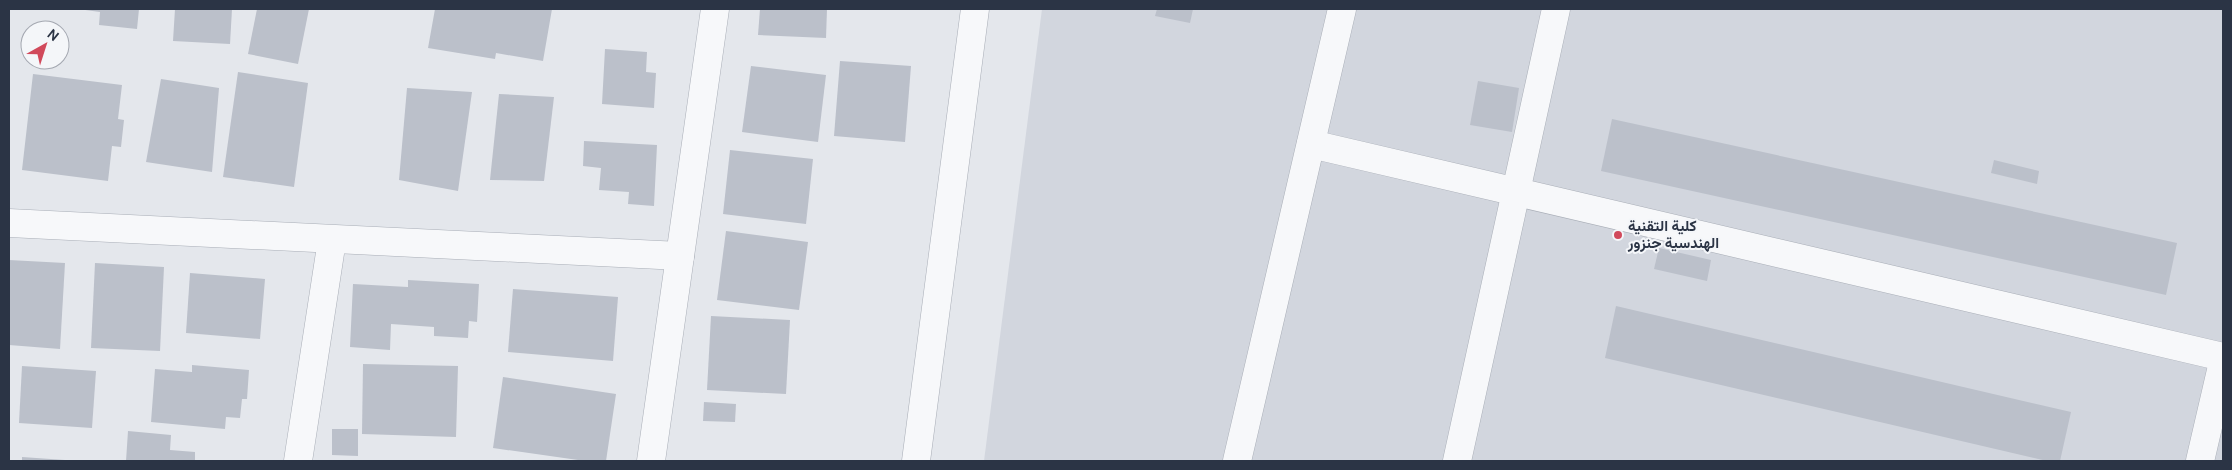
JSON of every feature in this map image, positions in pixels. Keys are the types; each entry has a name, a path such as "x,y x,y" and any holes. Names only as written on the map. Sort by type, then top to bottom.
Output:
{"street":[{"path":"651,461 715,9"},
{"path":"916,461 976,9"},
{"path":"1237,461 1342,9"},
{"path":"1457,461 1556,9"},
{"path":"1311,144 2223,357"},
{"path":"9,223 680,256"},
{"path":"298,461 332,240"},
{"path":"2200,461 2223,362"}],"shaded area":[{"name":"كلية التقنية الهندسية جنزور","path":"1042,9 2223,9 2223,461 984,461"}],"building":[{"path":"78,9 139,9 137,29 99,25 100,12"},
{"path":"175,9 232,9 230,44 173,41"},
{"path":"257,9 309,9 298,64 248,54"},
{"path":"435,9 552,9 543,61 496,53 495,59 428,48"},
{"path":"760,9 827,9 826,38 758,35"},
{"path":"1157,9 1193,9 1190,23 1155,16"},
{"path":"605,49 647,52 646,72 656,73 654,108 602,104"},
{"path":"840,61 911,66 905,142 834,136"},
{"path":"751,66 826,75 818,142 742,132"},
{"path":"238,72 308,83 294,187 223,177"},
{"path":"33,74 122,85 118,119 124,120 121,147 112,146 108,181 22,170"},
{"path":"161,79 219,88 212,172 146,162"},
{"path":"1478,81 1519,88 1512,132 1470,125"},
{"path":"407,88 472,92 458,191 399,180"},
{"path":"499,94 554,97 544,181 490,180"},
{"path":"1612,119 2177,243 2166,295 1601,171"},
{"path":"584,141 657,145 654,206 628,204 629,192 599,190 601,168 583,166"},
{"path":"730,150 813,159 806,224 723,214"},
{"path":"1994,160 2039,171 2037,184 1991,173"},
{"path":"726,231 808,242 799,310 717,300"},
{"path":"1659,248 1711,260 1707,281 1654,269"},
{"path":"9,260 65,263 60,349 9,345"},
{"path":"95,263 164,267 160,351 91,348"},
{"path":"190,273 265,279 260,339 186,333"},
{"path":"408,280 479,284 477,322 469,321 468,338 434,336 434,327 391,324 390,350 350,347 353,284 408,287"},
{"path":"513,289 618,297 613,361 508,352"},
{"path":"1616,306 2071,412 2060,461 2047,461 1605,358"},
{"path":"711,316 790,320 786,394 707,390"},
{"path":"363,364 458,366 456,437 362,434"},
{"path":"192,365 249,370 247,399 242,399 240,418 226,417 225,429 151,422 155,369 192,372"},
{"path":"22,366 96,371 92,428 19,423"},
{"path":"503,377 616,394 606,461 585,461 493,448"},
{"path":"704,402 736,404 735,422 703,421"},
{"path":"332,429 358,429 358,456 332,455"},
{"path":"128,431 171,435 170,450 195,452 195,461 126,461"},
{"path":"22,457 65,460 65,461 22,461"}],"place":[{"name":"كلية التقنية الهندسية جنزور","path":"1618,235"}]}
